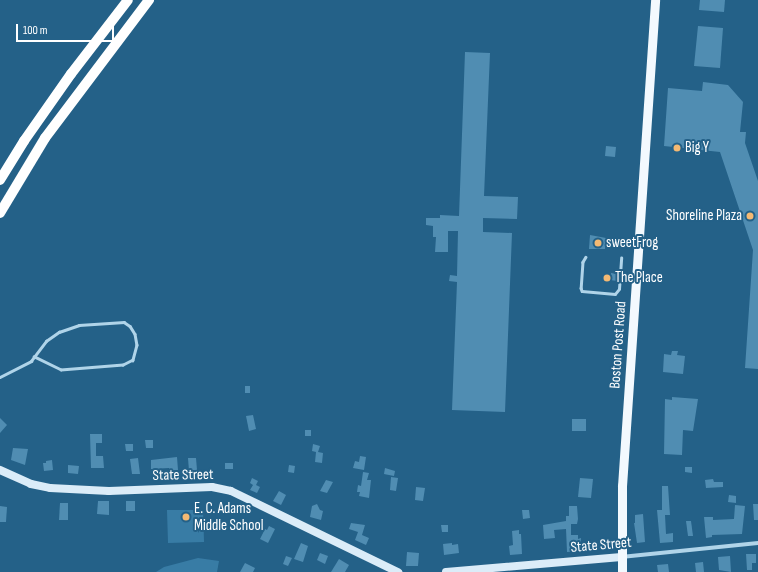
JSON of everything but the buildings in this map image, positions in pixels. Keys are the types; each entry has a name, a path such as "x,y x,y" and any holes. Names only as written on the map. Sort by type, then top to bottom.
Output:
{"highway":[{"path":"0,180 24,141 71,74 128,0"},
{"path":"0,213 46,138 149,0"}],"main road":[{"name":"Boston Post Road","path":"622,572 622,486 656,0"}],"street":[{"name":"State Street","path":"0,470 31,484 50,488 110,491 212,487 231,491 397,572"},
{"name":"State Street","path":"446,572 621,557 758,543"}],"lane":[{"path":"586,257 583,262 582,291 615,294 619,289 622,258"},
{"path":"0,377 11,373 34,357 46,341 59,332 79,325 124,322 130,326 135,334 137,345 133,360 123,366 61,370 34,357"}],"shaded area":[{"path":"167,510 203,510 204,542 168,543"},
{"path":"198,558 219,561 217,572 156,572 164,567"}],"place":[{"name":"Big Y","path":"677,148"},
{"name":"Shoreline Plaza","path":"750,216"},
{"name":"sweetFrog","path":"598,243"},
{"name":"The Place","path":"607,278"},
{"name":"E. C. Adams Middle School","path":"186,517"}]}
